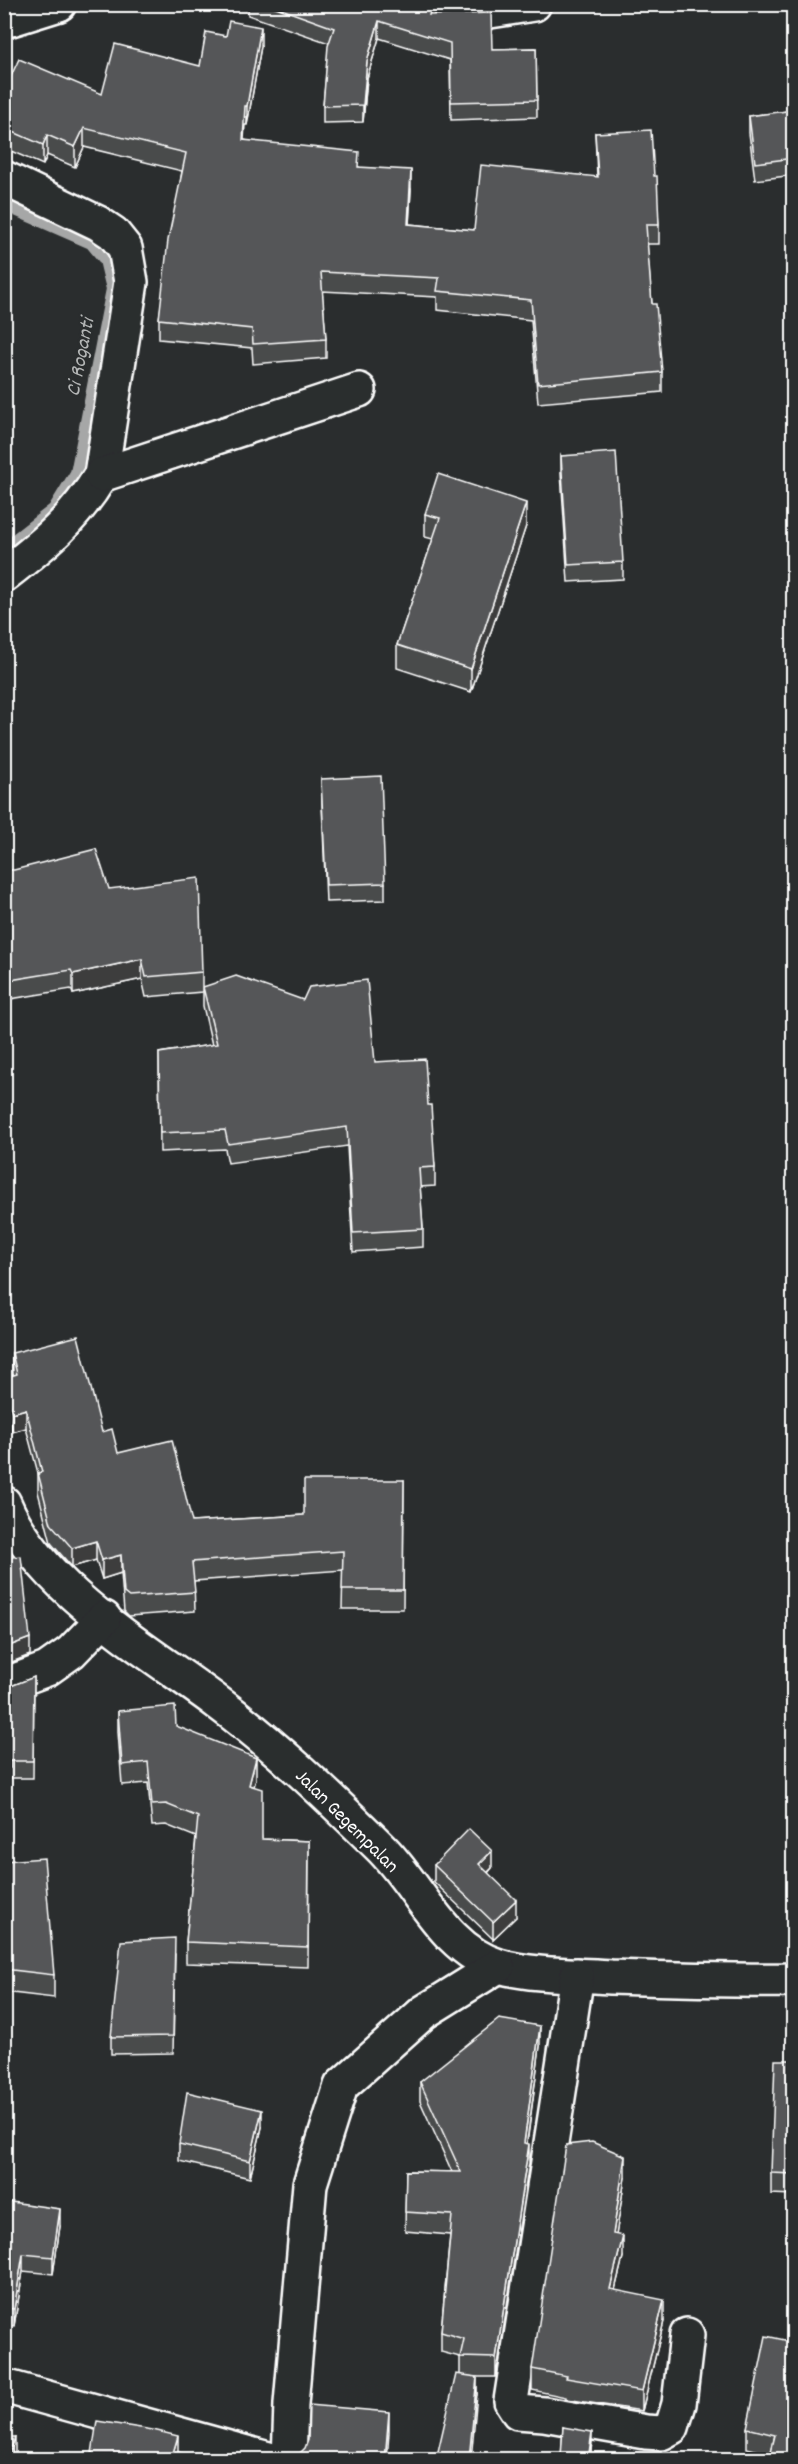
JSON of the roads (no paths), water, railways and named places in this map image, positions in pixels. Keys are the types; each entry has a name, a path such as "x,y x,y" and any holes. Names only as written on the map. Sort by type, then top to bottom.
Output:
{"street":[{"path":"9,22 59,4"},
{"path":"459,4 490,11 534,4"},
{"path":"4,178 98,223 113,233 125,248 131,282 101,475 69,520 48,541 4,575"},
{"path":"101,475 359,390"},
{"name":"Jalan Gegempalan","path":"4,1503 50,1573 149,1654 218,1702 308,1776 387,1854 450,1936 479,1956 498,1966 577,1975 737,1981 794,1980"},
{"path":"4,1685 48,1669 71,1652 104,1618"},
{"path":"289,2460 291,2404 310,2184 341,2085 424,2012 498,1966"},
{"path":"577,1975 511,2401 518,2412 544,2414 646,2433 661,2433 672,2427 679,2404 687,2335"},
{"path":"4,2386 272,2460"}],"waterway":[{"name":"Ci Roganti","path":"4,205 91,243 105,260 112,289 76,473 54,509 4,548"}]}
